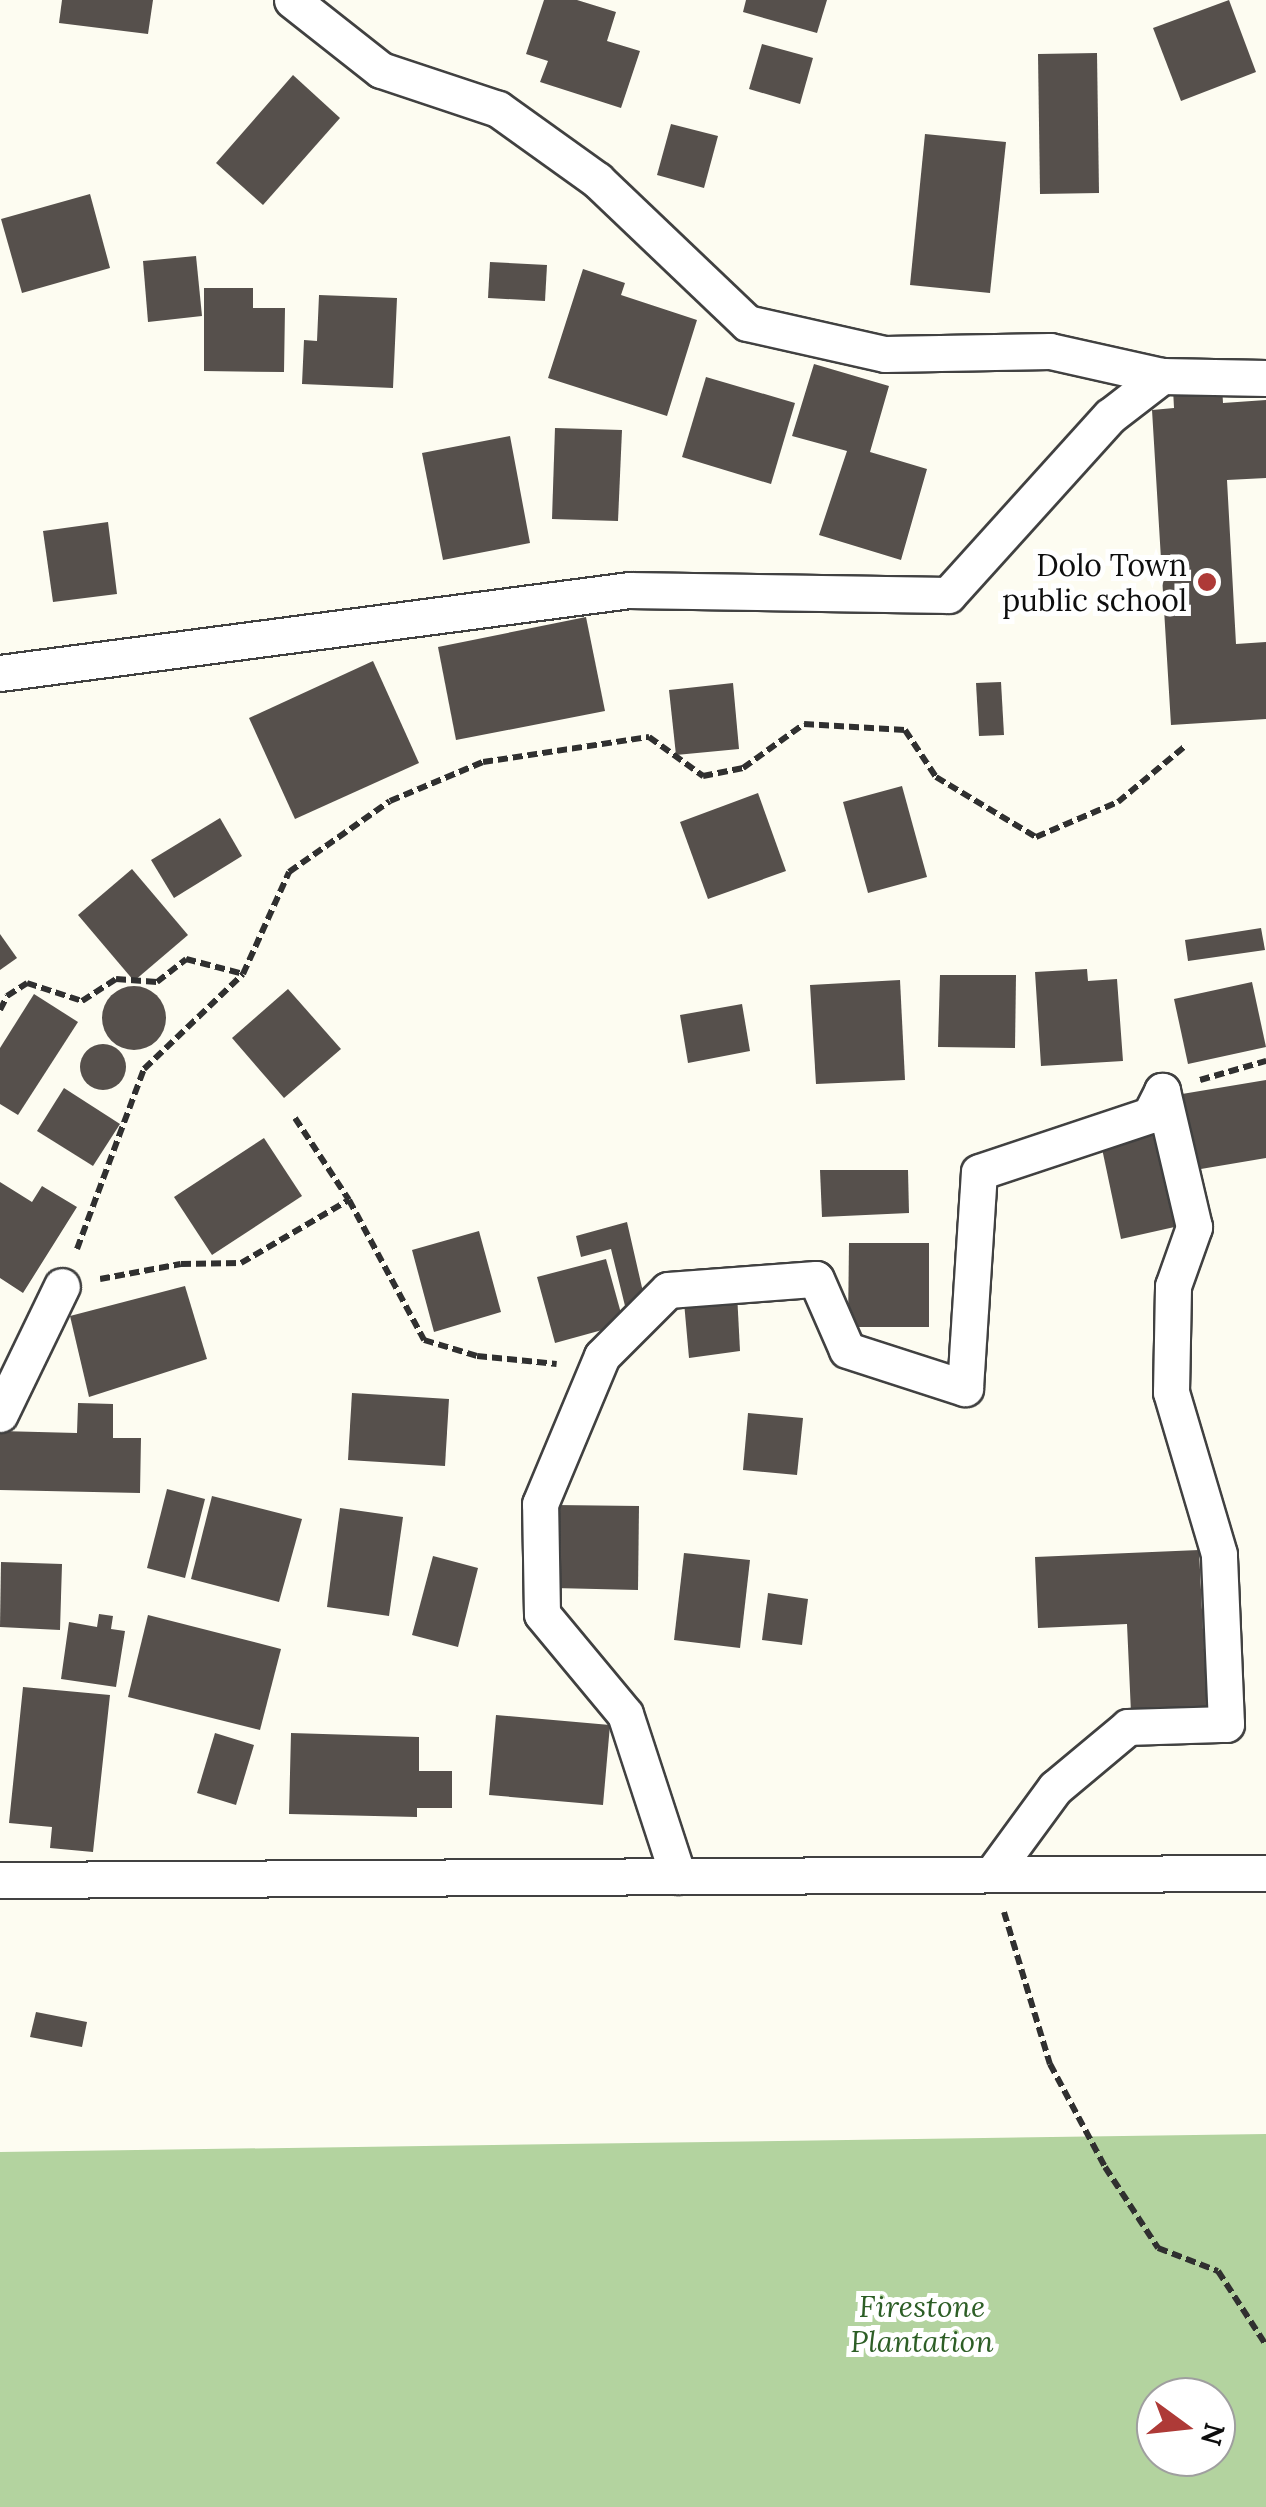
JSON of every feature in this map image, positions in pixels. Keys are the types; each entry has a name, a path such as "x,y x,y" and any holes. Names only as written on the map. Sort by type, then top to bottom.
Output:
{"street":[{"path":"292,0 381,70 498,109 597,180 746,323 885,354 1050,351 1162,376 1266,378"},
{"path":"0,673 630,590 948,595 1110,416 1162,376"},
{"path":"678,1876 625,1714 542,1614 540,1504 598,1368 668,1290 816,1279 846,1350 964,1388 979,1172 1150,1115 1162,1091"},
{"path":"992,1874 1054,1788 1128,1727 1226,1724 1220,1554 1171,1392 1173,1286 1194,1227 1162,1091"},
{"path":"0,1414 62,1286"},
{"path":"0,1880 1266,1873"}],"path":[{"path":"62,1286 144,1069 243,974 289,872 390,801 483,762 649,737 703,776 742,768 804,724 905,730 936,777 1036,837 1118,802 1184,747"},
{"path":"0,1010 7,996 27,983 82,1001 116,978 157,982 186,960 243,974"},
{"path":"1162,1091 1266,1060"},
{"path":"296,1118 349,1200 424,1340 476,1356 598,1368"},
{"path":"62,1286 181,1264 240,1263 349,1200"},
{"path":"992,1874 1050,2064 1105,2167 1158,2248 1218,2272 1266,2345"}],"green space":[{"name":"Firestone Plantation","path":"1266,2134 1266,2507 0,2507 0,2152"}],"building":[{"path":"62,0 153,0 148,34 59,23"},
{"path":"544,0 577,0 616,12 607,41 640,51 621,108 540,82 548,61 526,54"},
{"path":"746,0 827,0 817,33 743,12"},
{"path":"1229,0 1256,72 1181,101 1153,28"},
{"path":"762,44 813,58 800,104 749,89"},
{"path":"1097,53 1099,193 1040,194 1038,54"},
{"path":"293,75 340,118 263,205 216,163"},
{"path":"671,124 718,136 704,188 657,175"},
{"path":"925,134 1006,142 990,293 910,285"},
{"path":"90,194 110,268 22,293 1,219"},
{"path":"196,256 202,316 148,322 143,261"},
{"path":"490,262 547,265 545,301 488,298"},
{"path":"583,269 625,283 621,295 697,320 667,416 548,378"},
{"path":"204,288 253,288 253,308 285,308 284,372 204,371"},
{"path":"319,295 397,298 393,388 302,384 304,340 317,341"},
{"path":"814,364 889,386 870,452 927,469 901,560 819,535 847,451 792,436"},
{"path":"1221,367 1223,403 1266,400 1266,478 1227,480 1236,644 1266,642 1266,719 1171,725 1152,410 1174,408 1172,370"},
{"path":"706,377 795,403 771,484 682,457"},
{"path":"555,428 622,430 618,521 552,519"},
{"path":"510,436 530,543 443,560 422,453"},
{"path":"108,522 117,594 53,602 43,531"},
{"path":"586,617 605,711 456,740 438,647"},
{"path":"373,661 419,763 295,819 249,718"},
{"path":"1001,682 1004,735 979,736 976,683"},
{"path":"733,683 739,749 676,755 669,690"},
{"path":"902,786 927,877 868,893 843,802"},
{"path":"758,793 786,871 708,899 680,822"},
{"path":"220,818 242,856 174,898 151,860"},
{"path":"132,869 188,935 134,981 78,915"},
{"path":"1261,928 1265,950 1188,961 1185,940"},
{"path":"0,934 17,958 0,970"},
{"path":"1087,969 1088,981 1117,979 1123,1061 1041,1066 1035,972"},
{"path":"940,975 1016,975 1015,1048 938,1047"},
{"path":"900,980 905,1080 816,1084 810,985"},
{"path":"1252,982 1266,1047 1188,1064 1174,999"},
{"path":"134,986 157,995 166,1018 157,1041 134,1050 111,1041 102,1018 111,995"},
{"path":"288,989 341,1049 284,1098 232,1038"},
{"path":"34,994 78,1022 18,1115 0,1104 0,1048"},
{"path":"742,1004 750,1051 688,1063 680,1015"},
{"path":"103,1044 119,1051 126,1067 119,1083 103,1090 87,1083 80,1067 87,1051"},
{"path":"1266,1080 1266,1158 1189,1171 1176,1095"},
{"path":"64,1088 120,1124 93,1166 37,1131"},
{"path":"1157,1126 1179,1226 1121,1239 1100,1139"},
{"path":"264,1138 302,1196 212,1255 174,1197"},
{"path":"820,1170 908,1170 909,1213 822,1217"},
{"path":"0,1182 32,1202 42,1186 77,1207 23,1293 0,1278"},
{"path":"627,1222 646,1305 626,1310 611,1249 581,1257 576,1236"},
{"path":"479,1231 501,1312 434,1332 412,1250"},
{"path":"849,1243 929,1243 929,1327 848,1327"},
{"path":"606,1259 624,1324 555,1343 537,1277"},
{"path":"185,1286 207,1359 89,1397 70,1316"},
{"path":"737,1293 740,1351 689,1358 684,1302"},
{"path":"352,1393 449,1399 445,1466 348,1460"},
{"path":"78,1403 113,1404 113,1438 141,1438 140,1493 0,1490 0,1431 77,1433"},
{"path":"748,1413 803,1418 797,1475 743,1470"},
{"path":"167,1489 205,1499 185,1578 147,1568"},
{"path":"212,1496 302,1519 279,1602 191,1579"},
{"path":"556,1505 639,1506 638,1590 554,1588"},
{"path":"340,1508 403,1517 389,1616 327,1607"},
{"path":"1199,1550 1207,1710 1131,1713 1127,1624 1038,1628 1035,1557"},
{"path":"684,1553 750,1560 740,1648 674,1640"},
{"path":"433,1556 478,1568 458,1647 412,1635"},
{"path":"1,1562 62,1564 60,1630 0,1627"},
{"path":"768,1593 808,1599 802,1645 762,1640"},
{"path":"99,1614 113,1616 111,1629 125,1631 116,1687 61,1679 69,1622 97,1627"},
{"path":"148,1615 281,1649 260,1730 128,1697"},
{"path":"23,1687 110,1695 93,1852 50,1848 52,1827 9,1823"},
{"path":"496,1715 610,1725 603,1805 489,1795"},
{"path":"215,1733 254,1745 236,1805 197,1793"},
{"path":"291,1733 419,1737 419,1771 452,1771 452,1808 417,1808 417,1817 289,1814"},
{"path":"36,2012 87,2022 82,2047 30,2037"}],"place":[{"name":"Dolo Town public school","path":"1207,582"}]}
